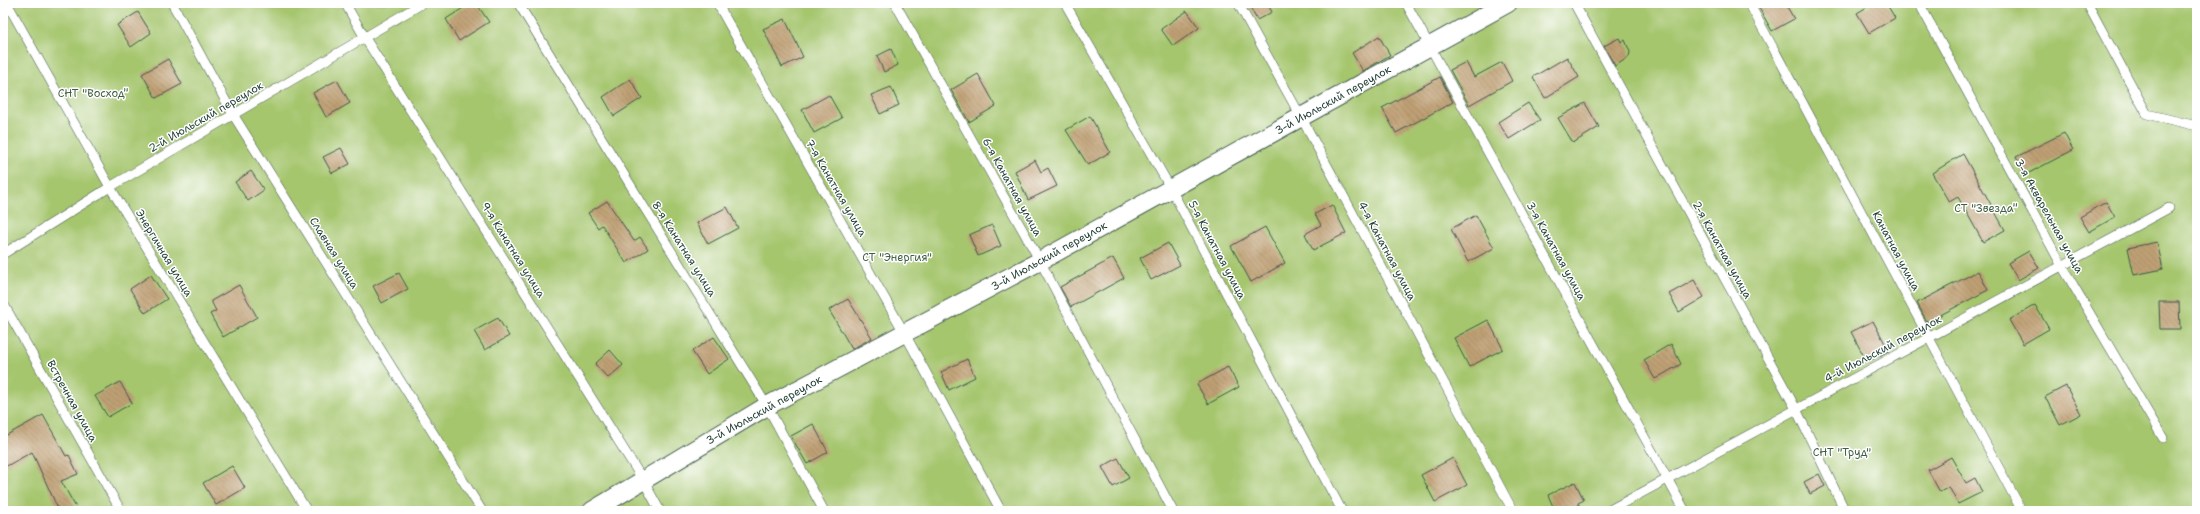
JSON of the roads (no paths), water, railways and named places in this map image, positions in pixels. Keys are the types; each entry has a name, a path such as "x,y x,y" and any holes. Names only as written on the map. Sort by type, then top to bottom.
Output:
{"street":[{"name":"3-й Июльский переулок","path":"592,511 767,406 1040,261 1508,3"}],"lane":[{"name":"Энергичная улица","path":"7,3 110,187 307,511"},
{"name":"Славная улица","path":"172,3 234,116 482,511"},
{"name":"9-я Канатная улица","path":"345,3 365,38 643,480 660,511"},
{"name":"2-й Июльский переулок","path":"3,254 110,187 234,116 423,3"},
{"name":"8-я Канатная улица","path":"518,3 767,406 824,511"},
{"name":"7-я Канатная улица","path":"717,3 905,334 1001,511"},
{"name":"6-я Канатная улица","path":"895,3 1040,261 1173,511"},
{"name":"5-я Канатная улица","path":"1065,3 1170,189 1342,511"},
{"name":"4-я Канатная улица","path":"1238,3 1513,511"},
{"name":"3-я Канатная улица","path":"1406,3 1685,511"},
{"name":"2-я Канатная улица","path":"1574,3 1796,409 1845,511"},
{"name":"Канатная улица","path":"1749,3 2022,511"},
{"name":"3-я Акварельная улица","path":"1919,3 2062,266 2163,438"},
{"path":"2087,3 2147,114 2197,126"},
{"name":"4-й Июльский переулок","path":"1608,511 2169,208"},
{"name":"Встречная улица","path":"3,303 121,511"}],"park label":[{"name":"СНТ \"Восход\"","path":"93,93"},
{"name":"СТ \"Звезда\"","path":"1986,208"},
{"name":"СТ \"Энергия\"","path":"897,257"},
{"name":"СНТ \"Труд\"","path":"1842,452"}]}
